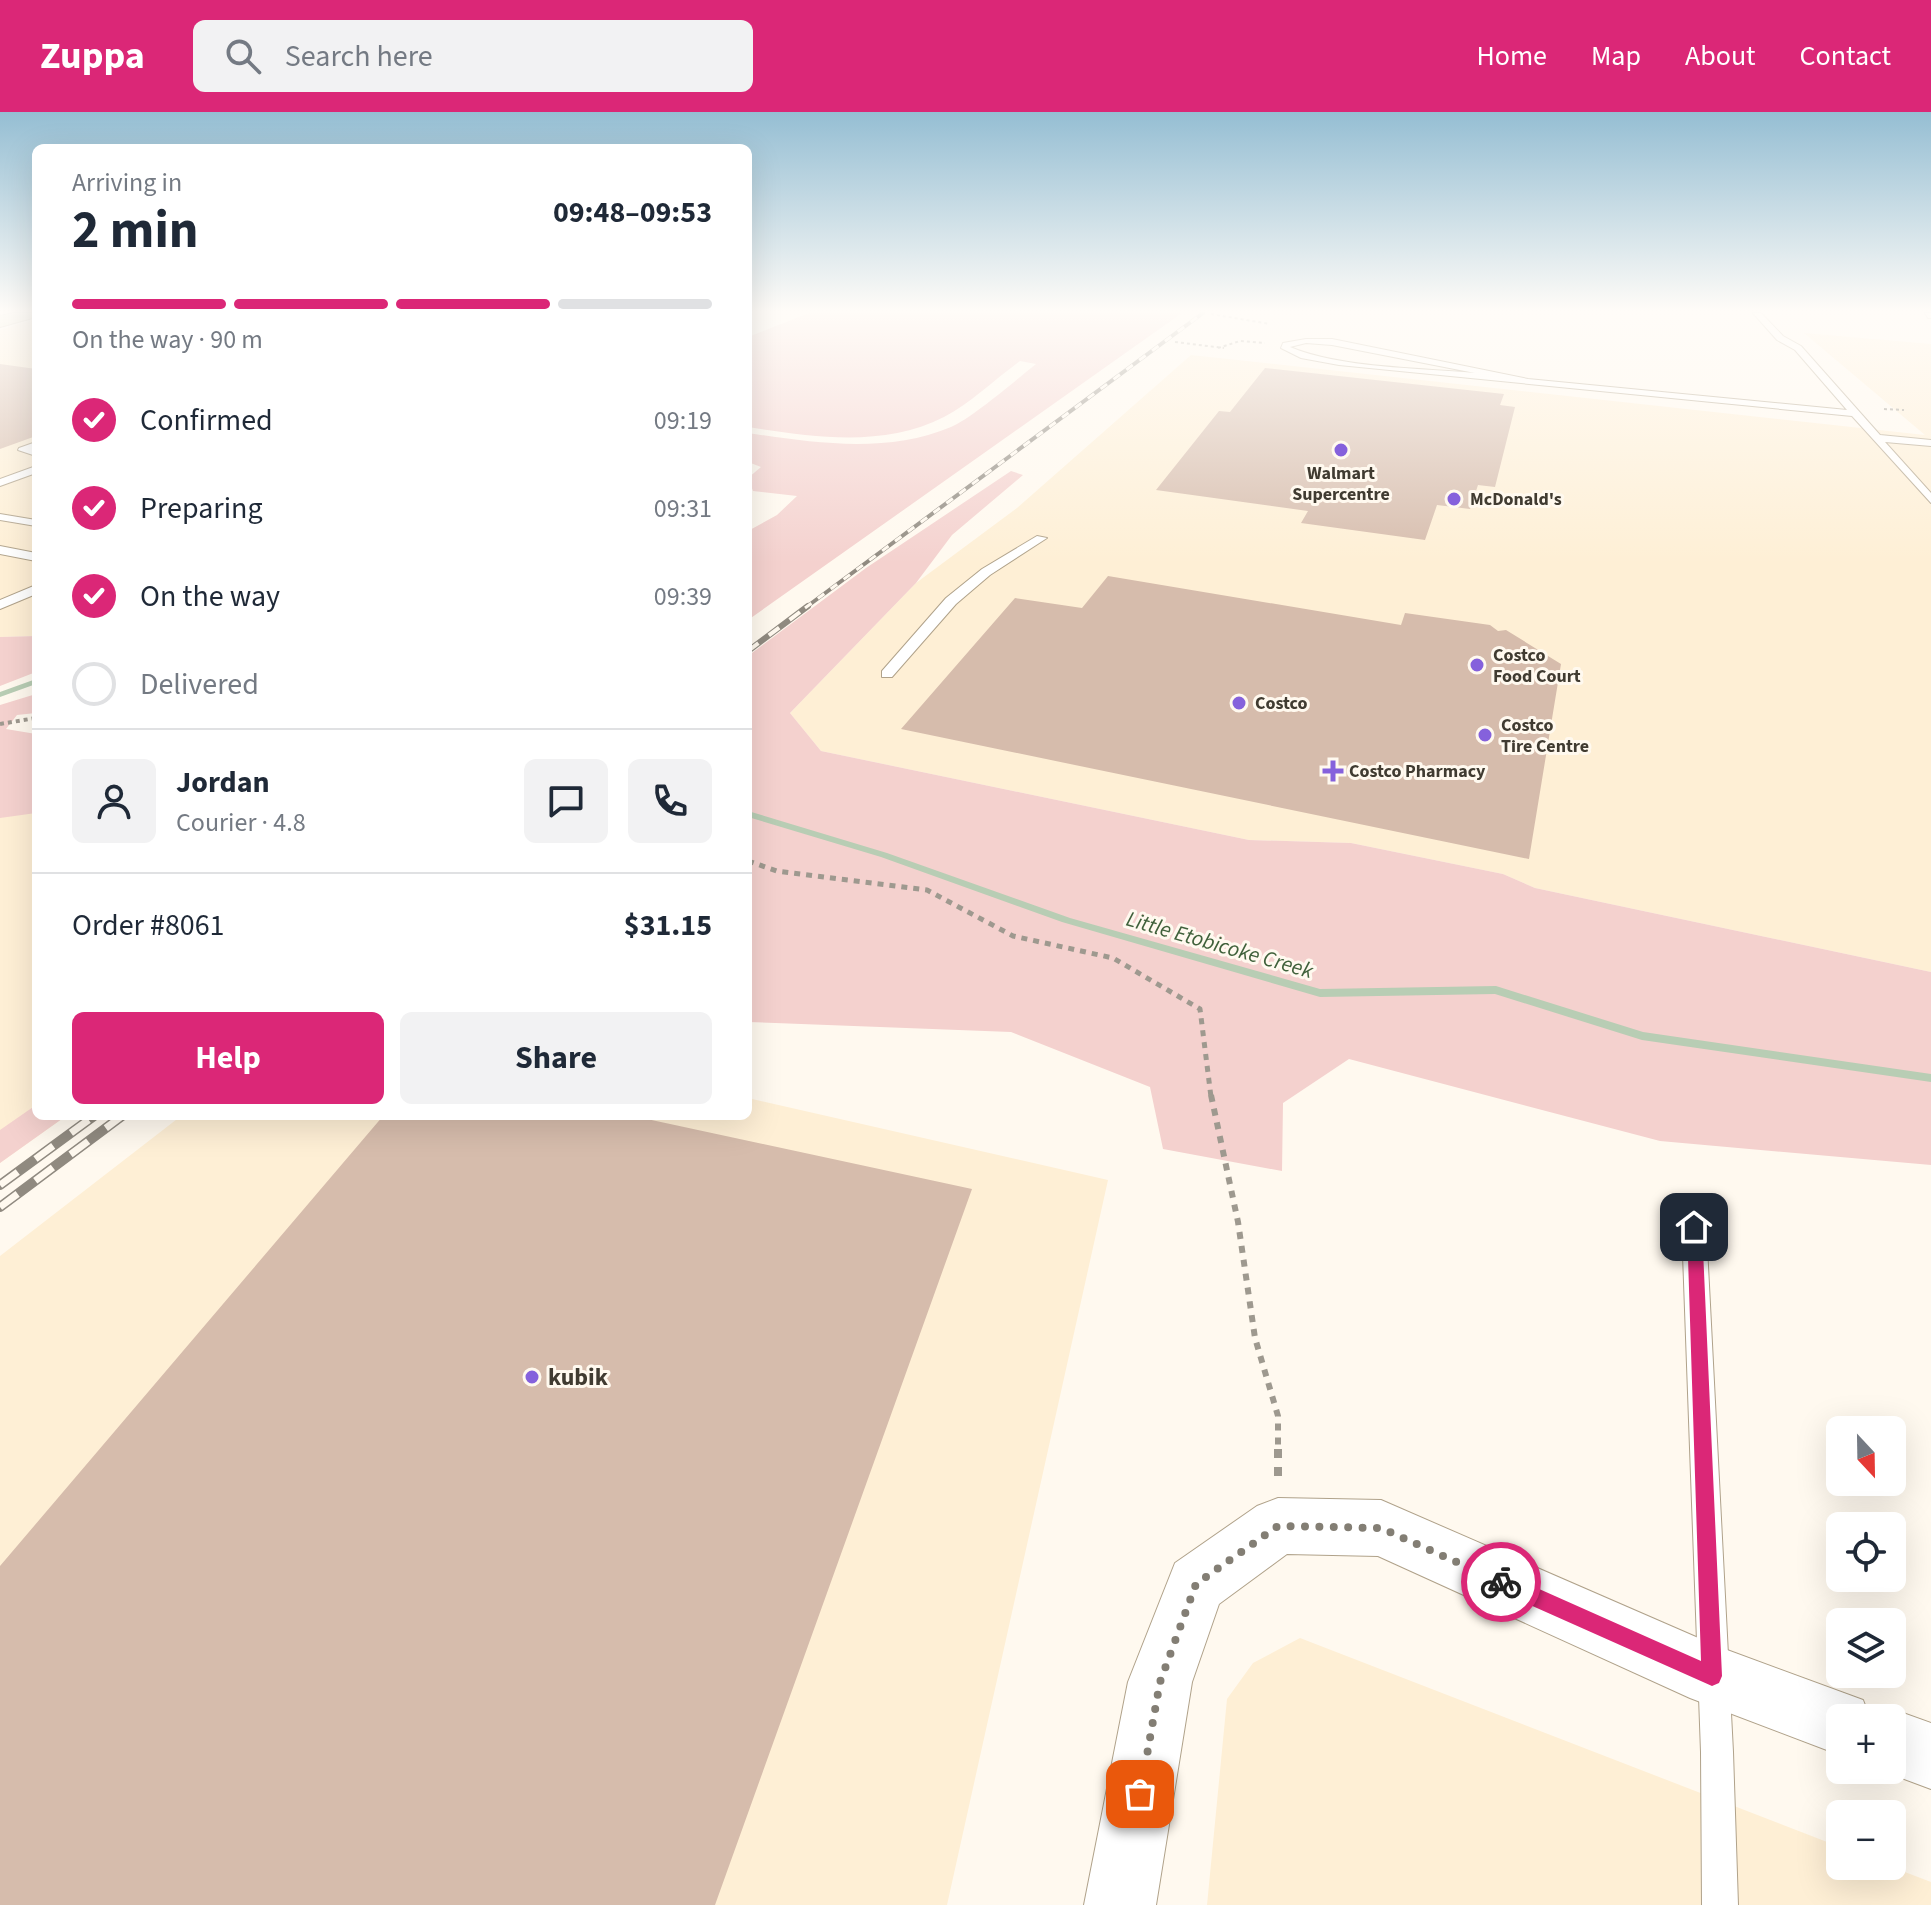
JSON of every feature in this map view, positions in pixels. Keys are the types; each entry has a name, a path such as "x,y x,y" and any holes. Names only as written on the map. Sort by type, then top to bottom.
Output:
{"street":[{"path":"1120,1905 1160,1682 1196,1584 1278,1526 1381,1528 1712,1676 1826,1718"},
{"path":"1906,1747 1931,1756"}],"lane":[{"path":"1687,397 1855,413"},
{"path":"1841,397 1930,498"},
{"path":"1879,438 1931,443"},
{"path":"1,482 32,470"},
{"path":"1914,478 1931,480"},
{"path":"0,517 32,522"},
{"path":"887,674 951,601 986,572 1041,538"},
{"path":"0,550 32,556"},
{"path":"0,605 32,591"},
{"path":"1694,1227 1720,1905"}],"path":[{"path":"1875,408 1904,410"},
{"path":"0,724 32,719"},
{"path":"752,862 777,871 927,890 1013,936 1113,958 1200,1009 1208,1081 1238,1222 1255,1338 1278,1416 1278,1526"}],"shaded area":[{"path":"0,397 32,397 32,636 0,637"},
{"path":"752,397 975,397 944,417 897,433 848,437 752,428"},
{"path":"1064,397 752,617 752,529 777,515 797,496 753,491 752,475 761,467 752,464 752,434 824,443 902,441 951,427 994,398"},
{"path":"1144,397 1573,397 1925,435 1880,397 1931,397 1931,972 1535,888 1503,874 1351,843 1249,840 821,751 790,713 916,583 1017,508"},
{"path":"1011,471 1023,475 952,535 916,583 790,713 821,751 1249,840 1351,843 1503,874 1535,888 1931,972 1931,1165 1660,1141 1349,1059 1283,1103 1282,1171 1163,1149 1150,1087 1011,1032 752,1022 752,653 866,568"},
{"path":"32,636 32,674 0,686 0,637"},
{"path":"32,695 32,713 17,715 6,729 32,733 32,814 0,818 0,705"},
{"path":"0,776 32,776 32,1120 60,1120 0,1163"},
{"name":"kubik","path":"752,1099 1108,1180 947,1905 0,1905 0,1256 176,1120 752,1120"},
{"path":"32,1108 32,1120 60,1120 0,1163 0,1130"},
{"path":"1300,1638 1826,1842 1826,1880 1906,1880 1906,1872 1931,1882 1931,1905 1207,1905 1227,1699 1253,1663"}],"building":[{"path":"0,397 32,397 32,437 0,449"},
{"name":"Walmart Supercentre","path":"1242,397 1503,397 1500,405 1515,407 1495,487 1478,485 1470,509 1437,505 1425,540 1301,523 1308,511 1156,490 1219,411 1230,412"},
{"name":"Costco","path":"1108,576 1401,625 1405,613 1490,625 1498,631 1506,630 1561,664 1529,859 901,729 1015,598 1082,608"},
{"name":"kubik","path":"380,1120 652,1120 972,1189 715,1905 0,1905 0,1566"}],"waterway":[{"name":"Little Etobicoke Creek","path":"0,695 32,683"},
{"name":"Little Etobicoke Creek","path":"752,815 884,855 1066,920 1320,993 1496,990 1642,1036 1931,1078"}],"railway":[{"path":"805,608 1090,397"},
{"path":"752,648 808,606"},
{"path":"0,1185 89,1120"},
{"path":"0,1207 117,1120"}],"way so far":[{"path":"1140,1794 1160,1682 1196,1584 1278,1526 1381,1528 1501,1582"}],"place":[{"name":"Walmart Supercentre","path":"1341,450"},
{"name":"McDonald's","path":"1454,499"},
{"name":"Costco Food Court","path":"1477,665"},
{"name":"Costco","path":"1239,703"},
{"name":"Costco Tire Centre","path":"1485,735"},
{"name":"Costco Pharmacy","path":"1333,771"},
{"name":"kubik","path":"532,1377"}],"route":[{"path":"1501,1582 1712,1676 1694,1227"}]}
